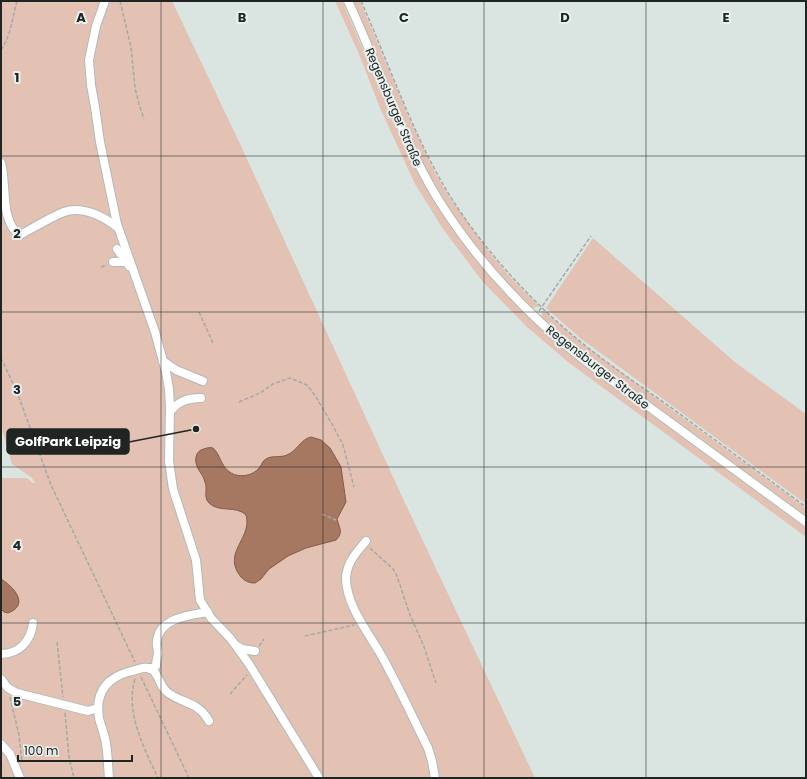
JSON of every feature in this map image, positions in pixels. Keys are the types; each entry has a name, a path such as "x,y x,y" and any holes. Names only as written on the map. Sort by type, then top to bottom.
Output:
{"street":[{"path":"105,1 92,41 89,71 100,142 118,228 155,332 169,389 169,461 174,488 196,560 200,600 211,618 236,646 264,687 319,778"},
{"name":"Regensburger Straße","path":"348,1 406,139 426,180 466,240 503,286 534,317 574,352 806,522"},
{"path":"1,163 4,173 3,189 5,211 7,220 14,232 20,235 64,212 73,210 98,215 111,222 118,228"},
{"path":"117,249 135,274"},
{"path":"113,262 127,262"},
{"path":"162,360 176,370 203,381"},
{"path":"170,412 175,406 186,399 201,398"},
{"path":"366,542 349,562 346,579 350,597 361,623 379,652 428,748 435,778"},
{"path":"109,778 106,745 98,708 104,686 111,679 120,675 156,666 158,654 156,640 165,626 178,618 208,612"},
{"path":"1,654 8,654 20,648 30,637 34,623"},
{"path":"236,646 242,649 255,651"},
{"path":"150,668 168,692 202,710 209,721"},
{"path":"1,679 8,688 17,693 88,711 98,708"},
{"path":"1,744 10,754 20,778"}],"path":[{"path":"1,50 8,38 16,1"},
{"path":"120,1 131,47 134,88 144,119"},
{"path":"361,1 410,118 433,167 451,197 471,225 508,272 542,308 581,342 806,507"},
{"path":"544,305 591,236"},
{"path":"199,312 213,342"},
{"path":"1,358 17,392 51,485 137,668"},
{"path":"239,402 260,393 273,384 290,378 307,385 314,394 343,445 354,487"},
{"path":"322,514 336,520"},
{"path":"366,542 373,551 393,569 397,576 410,616 423,644 436,683"},
{"path":"305,636 361,623"},
{"path":"137,673 132,687 131,697 135,717 146,753 158,778"},
{"path":"140,675 189,778"},
{"path":"8,688 19,735 22,763"}],"shaded area":[{"path":"1,1 172,1 241,146 406,505 535,778 1,778 1,478 27,478 35,483 32,478 12,464 1,426"},
{"path":"335,1 342,1 411,161 435,203 492,279 530,319 572,356 806,528 806,537 568,362 526,326 483,282 443,229 415,184 380,108 359,54"},
{"path":"352,1 360,1 409,118 435,173 450,198 488,251 511,278 539,306 531,309 489,263 451,212 418,155"},
{"path":"593,238 736,363 806,414 806,504 580,338 546,308"},
{"path":"543,310 581,343 806,508 806,516 576,348 541,318"},
{"path":"311,437 321,440 330,448 341,467 346,502 337,519 340,535 336,540 306,548 288,556 269,569 261,579 255,583 247,582 241,577 234,560 245,531 247,523 246,515 237,510 218,508 207,501 206,485 196,464 197,454 201,450 213,448 227,470 234,475 242,476 256,471 266,459 287,455 294,451 304,440"},
{"path":"1,579 15,591 18,596 18,605 15,610 8,613 1,609"}],"place":[{"name":"GolfPark Leipzig","path":"196,429"}]}
